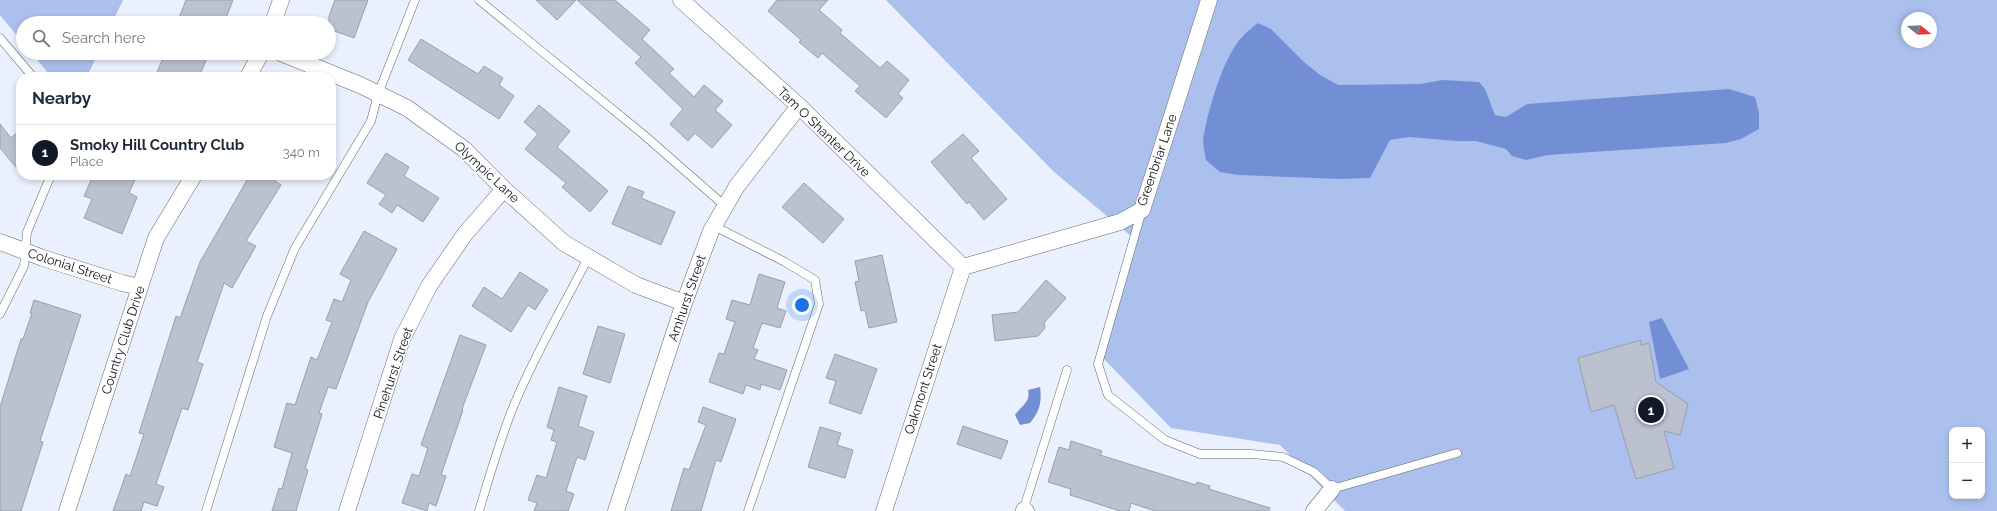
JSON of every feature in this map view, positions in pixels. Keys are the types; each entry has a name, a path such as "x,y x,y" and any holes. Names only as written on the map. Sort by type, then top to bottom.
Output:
{"street":[{"path":"275,16 281,0"},
{"name":"Tam O Shanter Drive","path":"681,0 799,106 963,267"},
{"name":"Greenbriar Lane","path":"963,267 1120,222 1142,210 1209,0"},
{"path":"251,72 257,60"},
{"name":"Olympic Lane","path":"298,60 326,72"},
{"name":"Olympic Lane","path":"336,76 407,108 464,149 504,189 564,243 636,284 684,303"},
{"name":"Amhurst Street","path":"616,511 684,303 714,226 737,186 799,106"},
{"name":"Country Club Drive","path":"67,511 156,238 191,180"},
{"name":"Pinehurst Street","path":"347,511 402,339 429,286 465,234 504,189"},
{"name":"Colonial Street","path":"0,242 25,252 122,283 140,287"},
{"name":"Oakmont Street","path":"884,511 963,267"},
{"path":"1314,511 1332,489"}],"lane":[{"path":"336,179 371,120 378,94 415,0"},
{"path":"479,0 644,135 725,206"},
{"path":"0,38 16,57"},
{"path":"19,60 29,72"},
{"path":"0,314 24,266 27,232 49,180"},
{"path":"206,511 267,316 295,248 335,180"},
{"path":"1142,210 1098,364 1108,395 1165,440 1200,454 1252,454 1283,457 1314,472 1332,489 1457,453"},
{"path":"714,226 785,262 814,280 819,304 748,511"},
{"path":"479,511 500,443 515,404 537,353 588,258"},
{"path":"1024,511 1067,370"}],"shaded area":[{"path":"0,0 123,0 115,16 16,16 16,34 0,15"},
{"path":"886,0 1997,0 1997,511 1345,511 1280,445 1171,428 1103,358 1137,241 1053,171"},
{"path":"1258,23 1271,29 1304,62 1320,75 1338,85 1420,84 1442,80 1479,82 1485,89 1495,115 1506,117 1527,104 1729,89 1755,97 1759,113 1759,129 1741,139 1726,143 1548,155 1526,160 1512,156 1506,149 1476,141 1409,137 1390,140 1370,178 1339,179 1238,175 1220,172 1206,160 1203,141 1207,120 1226,62 1236,44"},
{"path":"38,60 95,60 89,72 47,72"},
{"path":"1662,318 1689,369 1660,379 1649,322"},
{"path":"1040,387 1041,397 1036,414 1030,423 1020,425 1015,415 1027,401 1029,394 1028,390"}],"building":[{"path":"186,0 233,0 227,16 180,16"},
{"path":"335,0 368,0 354,38 336,32 336,16 329,16"},
{"path":"536,0 576,0 557,20"},
{"path":"577,0 615,0 650,30 642,39 674,69 669,73 694,97 704,85 723,101 715,110 732,125 712,148 695,133 688,141 670,124 683,109 635,63 641,57"},
{"path":"777,0 828,0 819,10 842,30 840,33 880,68 887,61 909,80 898,94 903,98 886,118 855,91 860,86 822,53 818,58 799,42 801,40 768,11"},
{"path":"421,39 478,74 484,66 503,78 499,85 514,96 499,119 408,60"},
{"path":"162,60 206,60 201,72 157,72"},
{"path":"539,105 570,131 557,147 608,191 590,212 562,187 566,183 525,149 538,134 524,122"},
{"path":"0,124 11,138 16,134 16,167 0,148"},
{"path":"963,134 979,151 971,158 1007,199 984,220 969,202 967,204 931,162"},
{"path":"386,153 409,167 404,176 439,198 423,222 397,205 392,213 379,204 386,195 367,183"},
{"path":"91,180 135,180 129,193 137,197 122,234 84,218 92,199 84,196"},
{"path":"247,180 274,180 281,185 246,241 256,246 232,288 224,283 197,362 203,364 188,410 182,408 156,484 164,487 157,506 144,502 141,511 113,511 126,474 130,476 144,434 139,433 176,316 180,318 200,262"},
{"path":"804,183 844,219 823,243 782,207"},
{"path":"628,186 644,192 641,198 675,212 661,245 612,224"},
{"path":"364,231 397,249 368,302 336,389 328,387 319,413 322,414 305,469 308,470 296,511 272,511 279,488 282,489 292,453 274,447 287,403 295,405 311,357 317,360 332,322 326,320 334,299 342,302 351,280 340,274"},
{"path":"882,255 897,322 869,328 865,310 861,311 855,282 859,281 855,261"},
{"path":"520,272 548,290 535,310 528,305 511,332 472,306 484,287 502,299"},
{"path":"759,274 785,282 777,308 786,311 780,328 762,323 753,348 758,350 754,359 787,370 780,390 761,384 760,390 746,385 743,394 709,382 719,353 724,354 735,322 726,319 732,300 750,305"},
{"path":"1046,280 1066,298 1044,323 1045,328 1038,336 995,341 992,315 1018,312"},
{"path":"34,300 81,315 40,441 43,442 21,511 0,511 0,407 21,339 23,339 32,313 30,313"},
{"path":"598,326 625,334 610,383 583,374"},
{"path":"460,335 486,345 462,409 463,410 441,475 446,476 436,506 429,503 427,511 402,503 412,474 419,476 428,448 421,445"},
{"path":"1641,340 1641,345 1649,343 1656,382 1688,404 1680,435 1664,431 1674,468 1636,479 1614,405 1591,412 1578,358"},
{"path":"835,354 877,369 861,414 829,403 836,381 826,378"},
{"path":"559,387 587,396 578,426 594,432 585,460 577,457 566,491 574,494 568,511 534,511 537,503 528,500 537,475 546,478 557,442 551,440 554,430 547,427"},
{"path":"703,407 736,419 721,462 716,460 701,511 671,511 684,468 689,470 706,425 698,422"},
{"path":"963,426 1008,441 1001,459 957,444"},
{"path":"820,427 841,433 837,445 853,450 845,478 808,467"},
{"path":"1071,441 1102,451 1100,455 1196,485 1197,482 1210,486 1209,489 1270,508 1269,511 1155,511 1131,503 1129,511 1120,511 1070,495 1071,489 1048,482 1059,447 1069,450"}],"place":[{"name":"Smoky Hill Country Club","path":"1651,410"}]}
